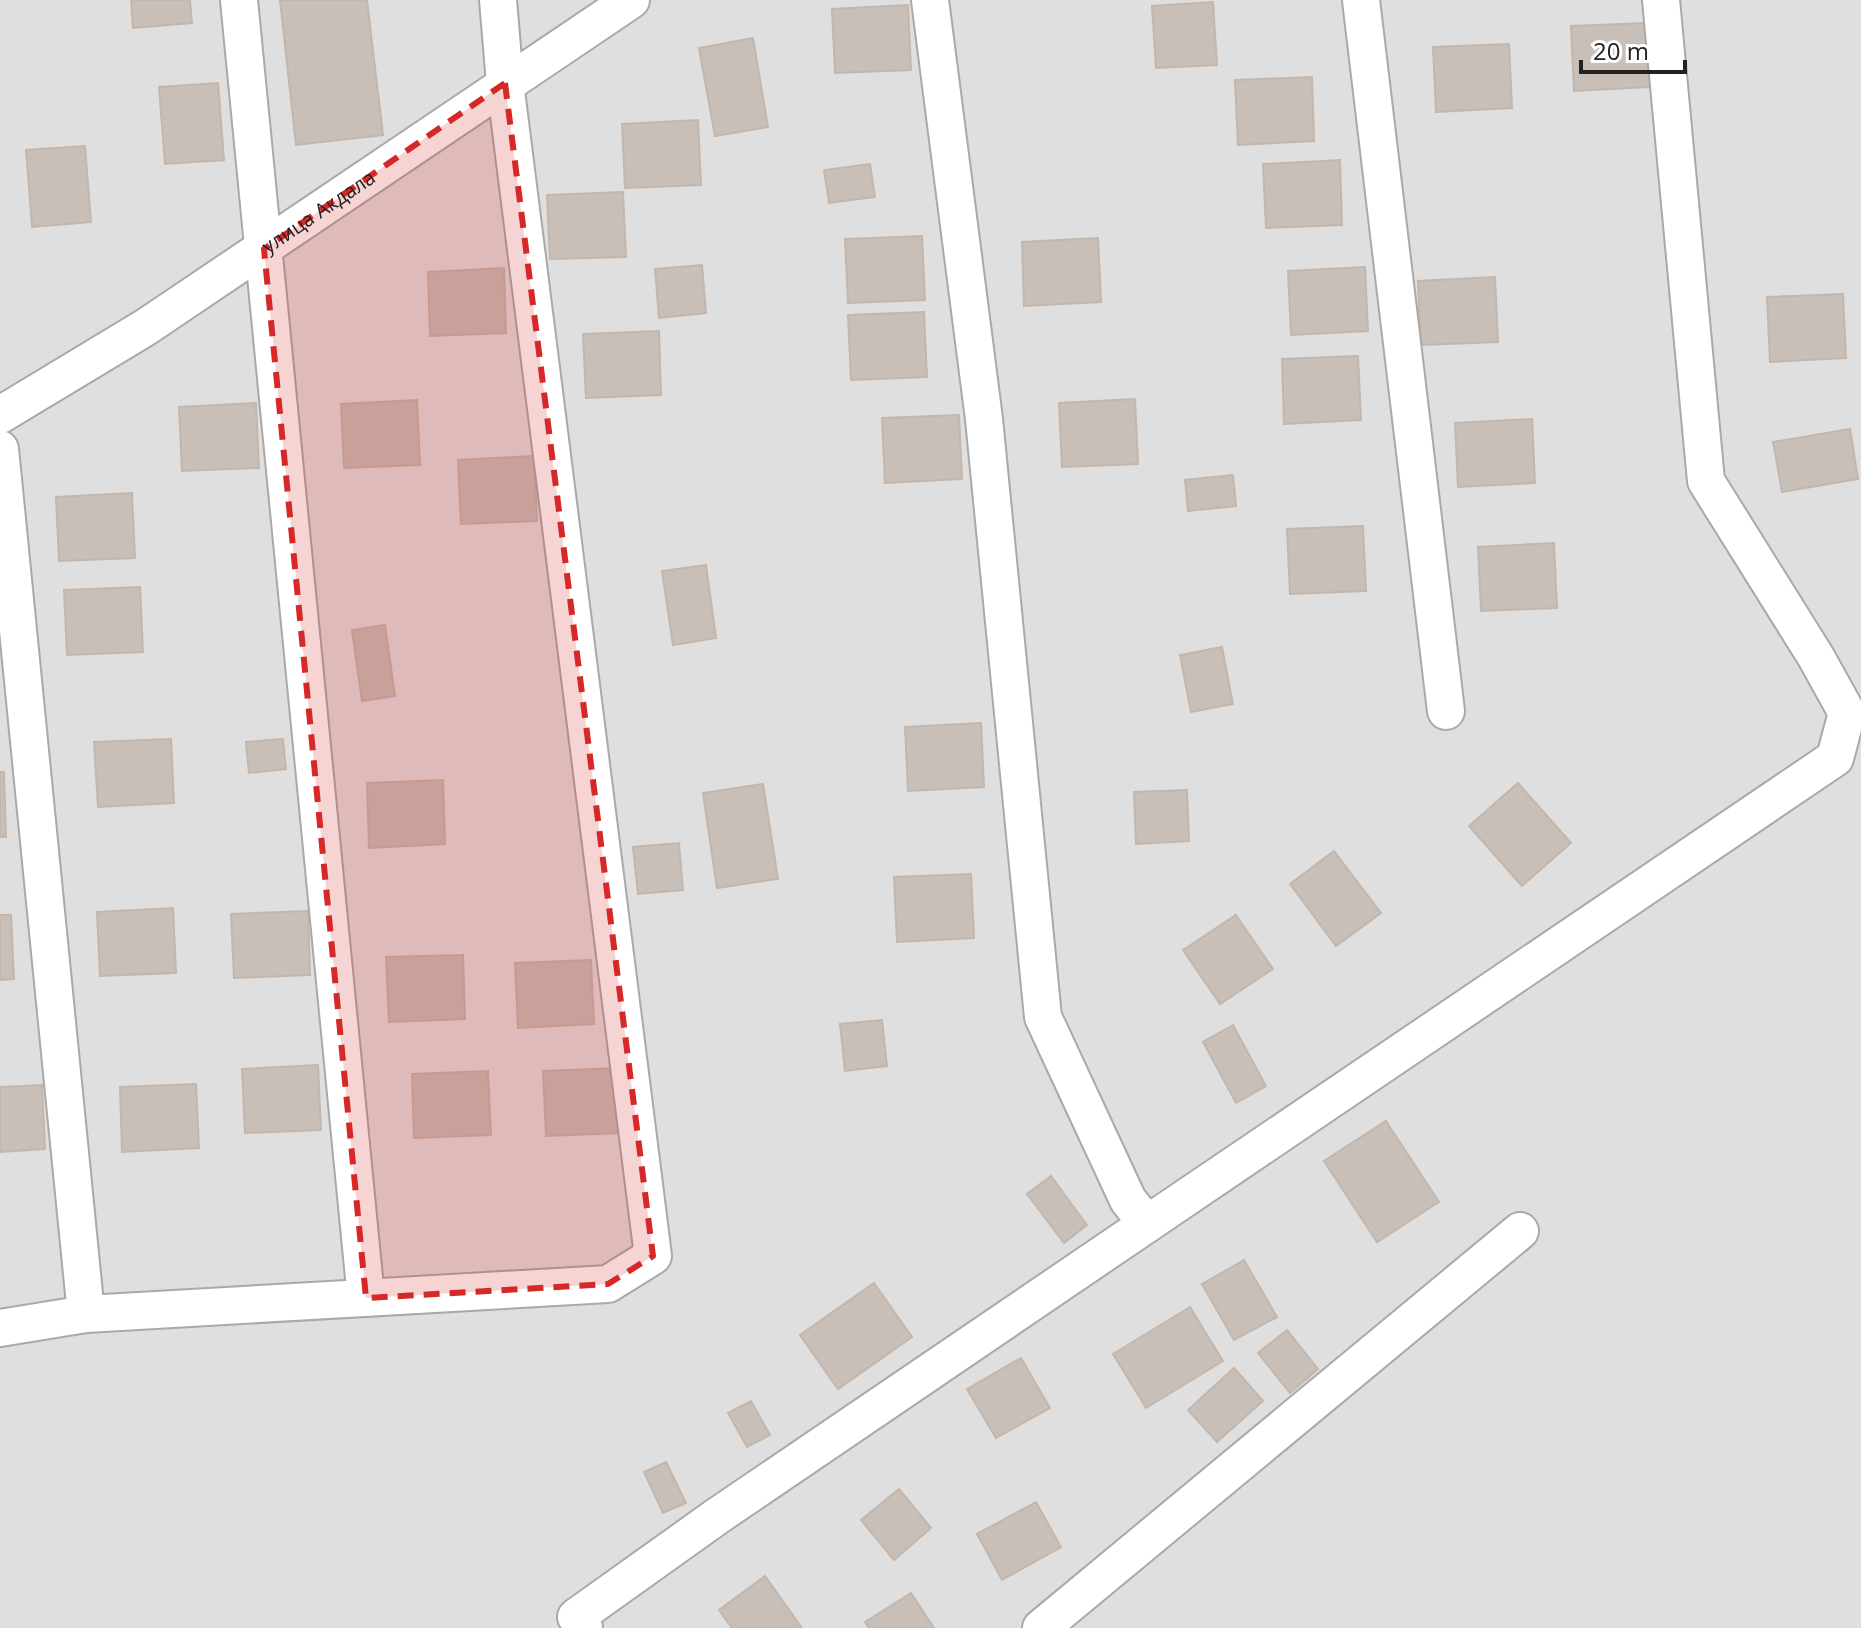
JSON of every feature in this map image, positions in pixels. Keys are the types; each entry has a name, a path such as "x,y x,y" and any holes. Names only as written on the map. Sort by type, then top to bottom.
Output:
{"street":[{"path":"239,0 366,1298"},
{"path":"0,1328 86,1314 608,1284 653,1256 505,83 498,0"},
{"name":"улица Акдала","path":"0,415 146,327 631,0"},
{"path":"930,0 984,419 1043,1017 1128,1200 1147,1224"},
{"path":"1361,0 1446,711"},
{"path":"574,1624 729,1508 1835,758 1847,713 1706,481 1661,0"},
{"path":"0,449 86,1314"},
{"path":"1041,1628 1520,1231"}],"highlighted area":[{"path":"505,83 653,1256 608,1284 366,1298 264,249"}],"shaded area":[{"path":"0,0 1861,0 1861,1628 0,1628"}],"building":[{"path":"131,0 190,0 192,23 133,28"},
{"path":"280,0 367,0 383,135 296,145"},
{"path":"1213,2 1217,65 1156,68 1152,6"},
{"path":"908,5 911,70 835,73 832,9"},
{"path":"1647,23 1650,87 1574,91 1571,26"},
{"path":"753,38 768,127 715,136 699,48"},
{"path":"1509,44 1512,108 1436,112 1433,47"},
{"path":"1312,77 1314,141 1238,145 1235,80"},
{"path":"218,83 224,160 165,164 159,87"},
{"path":"698,120 701,185 625,188 622,124"},
{"path":"85,146 91,222 32,227 26,150"},
{"path":"1340,160 1342,225 1266,228 1263,164"},
{"path":"870,164 875,197 829,203 824,170"},
{"path":"623,192 626,257 550,259 547,195"},
{"path":"922,236 925,300 848,303 845,239"},
{"path":"1098,238 1101,302 1024,306 1022,242"},
{"path":"702,265 706,313 659,318 655,269"},
{"path":"1365,267 1368,331 1291,335 1288,271"},
{"path":"504,268 506,333 430,336 428,272"},
{"path":"1495,277 1498,342 1421,345 1418,281"},
{"path":"1843,294 1846,358 1770,362 1767,297"},
{"path":"924,312 927,377 851,380 848,315"},
{"path":"659,331 661,395 586,398 583,334"},
{"path":"1358,356 1361,420 1284,424 1282,359"},
{"path":"1135,399 1138,464 1062,467 1059,403"},
{"path":"417,400 420,465 344,468 341,404"},
{"path":"256,403 259,468 182,471 179,407"},
{"path":"959,415 962,479 885,483 882,418"},
{"path":"1532,419 1535,483 1458,487 1455,423"},
{"path":"1850,429 1858,479 1782,492 1773,442"},
{"path":"534,456 537,521 461,524 458,460"},
{"path":"1233,475 1236,506 1188,511 1185,480"},
{"path":"132,493 135,558 59,561 56,497"},
{"path":"1363,526 1366,591 1290,594 1287,529"},
{"path":"1554,543 1557,608 1481,611 1478,547"},
{"path":"706,565 716,638 673,645 662,571"},
{"path":"140,587 143,652 67,655 64,590"},
{"path":"385,625 395,696 362,701 352,630"},
{"path":"1222,647 1233,704 1191,712 1180,655"},
{"path":"981,723 984,787 908,791 905,727"},
{"path":"171,739 174,803 98,807 94,742"},
{"path":"283,739 286,769 249,773 246,742"},
{"path":"0,772 4,772 6,837 0,837"},
{"path":"443,780 445,844 369,848 367,783"},
{"path":"1518,783 1571,843 1522,886 1469,826"},
{"path":"763,784 778,879 717,888 703,793"},
{"path":"1187,790 1189,841 1136,844 1134,792"},
{"path":"679,843 683,890 638,894 633,847"},
{"path":"1334,851 1381,913 1336,946 1290,884"},
{"path":"971,874 974,938 897,942 894,877"},
{"path":"173,908 176,973 100,976 97,912"},
{"path":"308,911 310,975 234,978 231,914"},
{"path":"0,915 11,915 14,979 0,980"},
{"path":"1236,915 1273,969 1220,1004 1183,950"},
{"path":"463,955 465,1019 389,1022 386,957"},
{"path":"591,960 594,1024 518,1028 515,963"},
{"path":"882,1020 887,1066 845,1071 840,1024"},
{"path":"1233,1025 1266,1086 1236,1103 1203,1042"},
{"path":"318,1065 321,1130 245,1133 242,1069"},
{"path":"619,1068 622,1133 546,1136 543,1071"},
{"path":"488,1071 491,1135 414,1138 412,1074"},
{"path":"196,1084 199,1148 122,1152 120,1087"},
{"path":"42,1085 45,1149 0,1152 0,1087"},
{"path":"1386,1121 1439,1202 1377,1242 1324,1161"},
{"path":"1051,1176 1087,1225 1064,1243 1027,1194"},
{"path":"1244,1260 1277,1317 1234,1340 1202,1284"},
{"path":"874,1283 912,1337 838,1389 800,1335"},
{"path":"1190,1307 1223,1361 1146,1408 1113,1354"},
{"path":"1287,1330 1318,1369 1290,1393 1258,1353"},
{"path":"1021,1358 1050,1408 996,1438 967,1389"},
{"path":"1234,1368 1263,1401 1217,1442 1188,1410"},
{"path":"751,1401 770,1435 747,1447 728,1413"},
{"path":"666,1462 686,1503 663,1513 644,1472"},
{"path":"899,1489 931,1528 894,1560 861,1520"},
{"path":"1036,1502 1061,1547 1002,1580 977,1534"},
{"path":"765,1576 802,1628 732,1628 719,1610"},
{"path":"911,1593 934,1628 869,1628 865,1622"}]}
